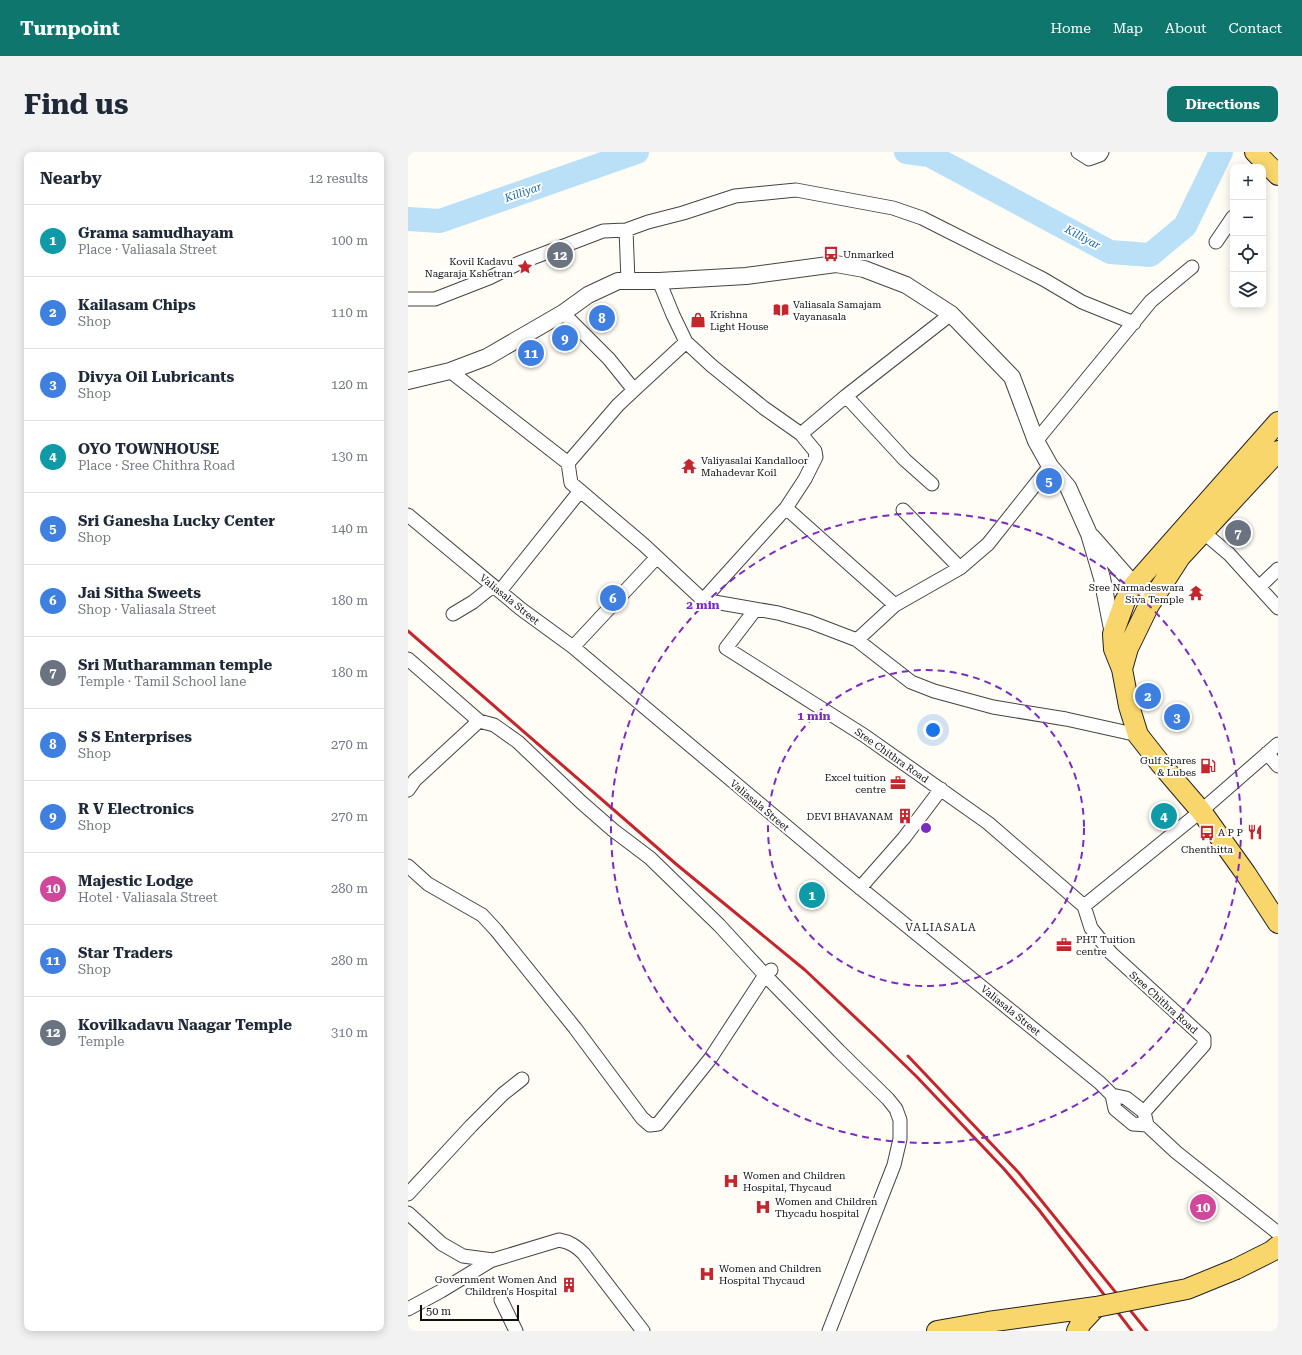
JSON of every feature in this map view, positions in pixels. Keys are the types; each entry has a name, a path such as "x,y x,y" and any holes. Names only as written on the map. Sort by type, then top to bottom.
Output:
{"main road":[{"path":"1278,422 1134,585 1125,601 1113,634 1114,648 1122,669 1129,706 1138,735 1201,811 1246,874 1278,924"},
{"path":"1122,669 1128,648 1149,605 1180,557 1278,451"},
{"path":"937,1331 988,1322 1096,1307 1187,1288 1236,1269 1276,1243"},
{"path":"1077,1331 1080,1323 1096,1307"},
{"path":"1044,1315 1059,1324 1066,1331"}],"street":[{"path":"1078,152 1089,159 1100,155 1102,152"},
{"path":"408,299 435,298 489,278 519,263 603,231 626,230 735,196 796,190 893,208 922,218 1043,279 1082,302 1134,323"},
{"path":"1216,242 1230,221"},
{"path":"626,230 628,280"},
{"path":"408,382 450,371 487,357 563,313 588,295 618,281 659,281 746,276 836,264 864,269 906,285 951,314 1012,376 1036,441 1050,466 1068,487 1089,534 1102,578 1113,634"},
{"path":"1036,441 1151,301 1192,267"},
{"path":"659,281 686,342 712,366 764,408 801,434 815,451 816,457 805,479 786,508 703,600"},
{"path":"563,313 609,359 634,390"},
{"path":"801,434 846,396 951,314"},
{"path":"568,463 618,405 686,342"},
{"path":"450,371 568,463 571,483 657,557 703,600 778,613 810,622 857,640 911,682 934,691 993,707 1066,719 1138,735"},
{"path":"846,396 905,460 932,484"},
{"path":"857,640 895,605 960,568 988,544 1050,466"},
{"path":"453,614 496,588 580,490"},
{"path":"786,508 895,605"},
{"path":"904,510 960,568"},
{"name":"Valiasala Street","path":"408,515 521,609 573,647 860,888 1100,1082 1112,1095"},
{"path":"1203,532 1229,554 1278,608"},
{"path":"1089,534 1134,585 1149,605"},
{"path":"573,647 657,557"},
{"path":"1259,587 1278,569"},
{"name":"Sree Chithra Road","path":"755,610 726,648 865,736 988,823 1084,906 1091,928 1111,953 1204,1038 1204,1045 1144,1112"},
{"path":"408,659 479,720 494,725 518,742 581,802 613,830 650,858 768,973 839,1051 888,1099 896,1109 900,1120 900,1139 894,1165 829,1331"},
{"path":"408,790 415,780 479,720"},
{"path":"1084,906 1201,811 1278,744"},
{"path":"1267,753 1278,766"},
{"path":"860,888 904,838 941,789"},
{"path":"408,866 428,884 482,915 487,920 574,1028 642,1118 650,1125 658,1124 710,1059 768,973"},
{"path":"408,1194 471,1126 503,1094 522,1079"},
{"path":"1147,1125 1133,1124 1115,1109 1112,1095 1126,1098 1144,1112 1147,1125 1276,1243"},
{"path":"408,1213 442,1244 463,1256 492,1260"},
{"path":"408,1309 492,1260 559,1240 568,1241 584,1254 643,1331"},
{"path":"501,1300 516,1331"}],"waterway":[{"name":"Killiyar","path":"408,219 440,221 637,152"},
{"name":"Killiyar","path":"906,152 929,155 1110,252 1150,255 1185,226 1221,152"}],"railway":[{"path":"408,631 676,864 805,970 876,1037 917,1077 1004,1169 1039,1210 1132,1331"},
{"path":"908,1056 1019,1173 1147,1331"}],"place":[{"name":"Unmarked","path":"831,254"},
{"name":"Kovilkadavu Naagar Temple","path":"560,255"},
{"name":"Kovil Kadavu Nagaraja Kshetran","path":"525,267"},
{"name":"Valiasala Samajam Vayanasala","path":"781,310"},
{"name":"S S Enterprises","path":"602,318"},
{"name":"Krishna Light House","path":"698,320"},
{"name":"R V Electronics","path":"565,338"},
{"name":"Star Traders","path":"531,353"},
{"name":"Valiyasalai Kandalloor Mahadevar Koil","path":"689,466"},
{"name":"Sri Ganesha Lucky Center","path":"1049,481"},
{"name":"Sri Mutharamman temple","path":"1238,533"},
{"name":"Sree Narmadeswara Siva Temple","path":"1196,593"},
{"name":"Jai Sitha Sweets","path":"613,598"},
{"name":"Kailasam Chips","path":"1148,696"},
{"name":"Divya Oil Lubricants","path":"1177,717"},
{"name":"Gulf Spares & Lubes","path":"1208,766"},
{"name":"Excel tuition centre","path":"898,783"},
{"name":"DEVI BHAVANAM","path":"905,816"},
{"name":"OYO TOWNHOUSE","path":"1164,816"},
{"name":"A P P","path":"1255,832"},
{"name":"Chenthitta","path":"1207,833"},
{"name":"Grama samudhayam","path":"812,895"},
{"name":"PHT Tuition centre","path":"1064,945"},
{"name":"Women and Children Hospital, Thycaud","path":"731,1181"},
{"name":"Women and Children Thycadu hospital","path":"763,1207"},
{"name":"Majestic Lodge","path":"1203,1207"},
{"name":"Women and Children Hospital Thycaud","path":"707,1274"},
{"name":"Government Women And Children's Hospital","path":"569,1285"}],"district":[{"name":"VALIASALA","path":"941,927"}]}
